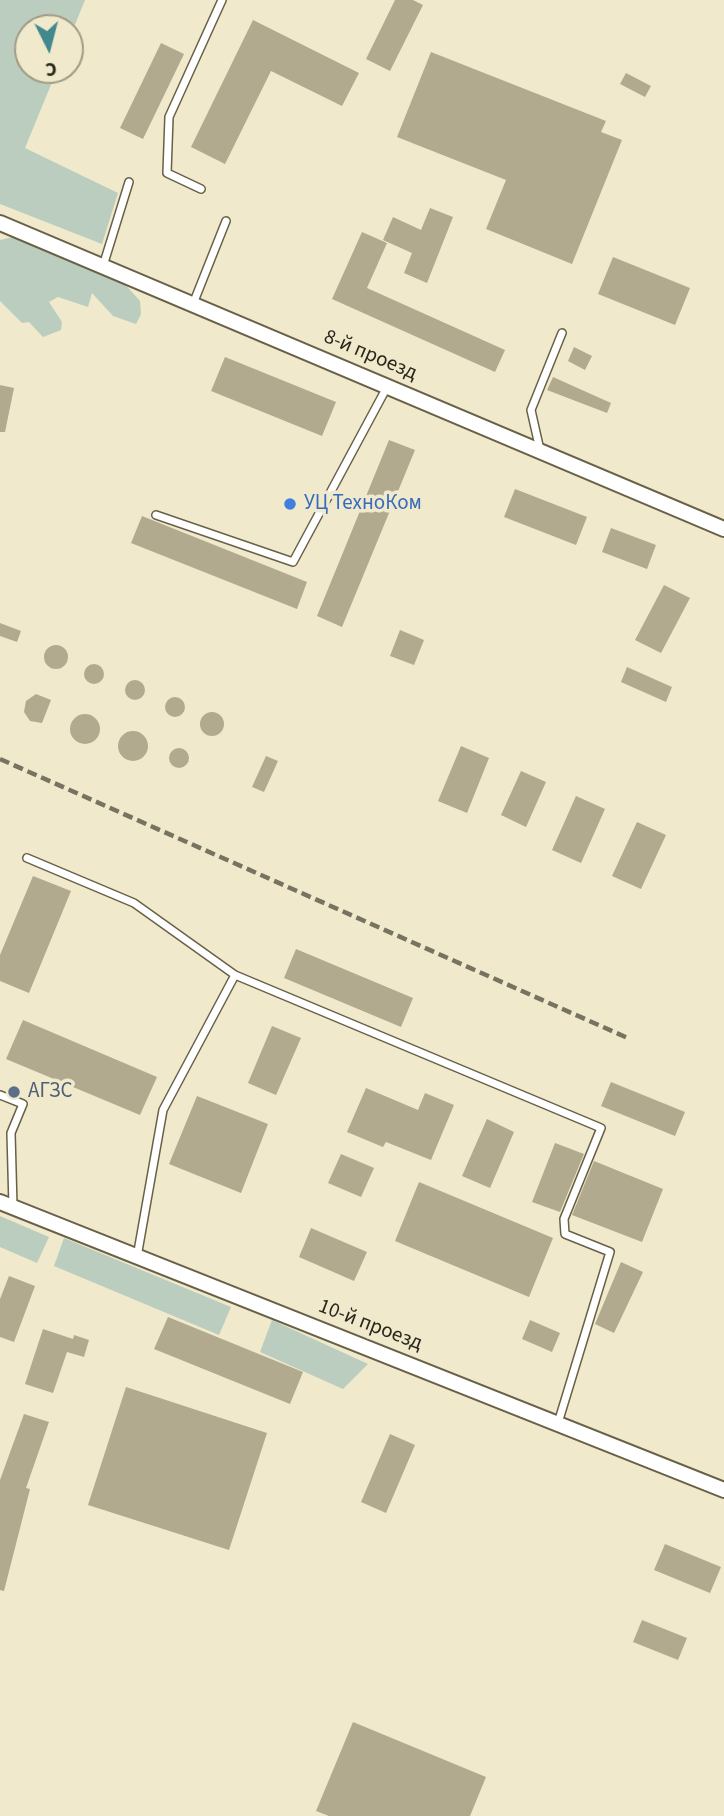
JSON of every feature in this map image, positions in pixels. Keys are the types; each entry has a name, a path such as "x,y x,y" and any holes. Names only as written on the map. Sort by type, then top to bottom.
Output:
{"street":[{"name":"8-й проезд","path":"0,223 724,529"},
{"name":"10-й проезд","path":"7,1205 724,1490"}],"lane":[{"path":"201,189 167,173 169,117 222,0"},
{"path":"103,267 129,181"},
{"path":"193,304 226,221"},
{"path":"540,451 531,410 562,332"},
{"path":"156,515 293,562 387,386"},
{"path":"27,858 134,903 235,975 601,1128 564,1220 565,1234 610,1252 558,1423"},
{"path":"137,1258 163,1110 235,975"},
{"path":"0,1095 23,1104 11,1133 7,1205"}],"green space":[{"path":"0,0 85,0 79,14 14,14 14,84 51,84 25,148 118,193 102,244 0,204"},
{"path":"18,236 122,281 140,301 141,314 136,324 113,316 92,293 88,307 58,297 49,302 62,322 61,330 43,337 29,322 22,323 0,301 0,240"},
{"path":"0,1216 49,1237 37,1263 0,1247"},
{"path":"64,1238 231,1307 219,1335 54,1266"},
{"path":"272,1320 368,1364 343,1389 260,1352"}],"building":[{"path":"395,0 413,0 423,5 390,71 366,59"},
{"path":"253,20 359,73 342,106 271,71 225,164 191,147"},
{"path":"161,43 184,54 143,139 120,128"},
{"path":"431,52 606,121 601,132 622,140 572,264 486,229 506,180 397,137"},
{"path":"626,73 651,86 645,97 620,84"},
{"path":"430,208 453,217 427,283 404,273 412,253 383,240 393,217 421,230"},
{"path":"362,232 387,243 367,288 505,350 495,372 332,299"},
{"path":"613,257 690,288 675,325 598,294"},
{"path":"574,347 592,356 585,370 568,361"},
{"path":"225,357 336,402 322,436 211,391"},
{"path":"553,377 611,403 607,413 547,390"},
{"path":"0,385 14,388 5,432 0,432"},
{"path":"389,440 415,450 342,627 317,616"},
{"path":"515,489 587,517 576,545 504,517"},
{"path":"142,516 307,582 297,609 131,543"},
{"path":"611,528 656,545 647,569 602,552"},
{"path":"664,585 690,598 661,653 635,640"},
{"path":"0,623 21,631 17,642 0,636"},
{"path":"400,630 424,640 414,665 390,656"},
{"path":"56,645 64,649 68,657 64,665 56,669 48,665 44,657 48,649"},
{"path":"94,664 101,667 104,674 101,681 94,684 87,681 84,674 87,667"},
{"path":"627,667 672,687 666,702 621,682"},
{"path":"135,680 142,683 145,690 142,697 135,700 128,697 125,690 128,683"},
{"path":"36,694 51,700 42,723 30,721 24,712 26,701"},
{"path":"175,697 182,700 185,707 182,714 175,717 168,714 165,707 168,700"},
{"path":"212,712 220,716 224,724 220,732 212,736 204,732 200,724 204,716"},
{"path":"85,714 91,715 99,723 99,735 91,743 85,744 79,743 71,735 70,729 71,723 79,715"},
{"path":"133,731 139,732 147,740 147,752 139,760 133,761 127,760 119,752 118,746 119,740 127,732"},
{"path":"461,746 489,758 467,813 438,801"},
{"path":"179,748 186,751 189,758 186,765 179,768 172,765 169,758 172,751"},
{"path":"266,756 278,761 264,792 252,787"},
{"path":"521,771 546,782 526,827 501,815"},
{"path":"576,796 605,809 581,863 552,850"},
{"path":"637,822 666,835 641,889 612,876"},
{"path":"33,876 71,891 29,993 0,981 0,955"},
{"path":"296,949 413,998 401,1027 284,978"},
{"path":"23,1020 157,1077 140,1115 6,1059"},
{"path":"272,1026 301,1038 276,1095 248,1083"},
{"path":"611,1082 685,1112 675,1136 601,1106"},
{"path":"366,1088 418,1110 425,1093 454,1105 431,1160 386,1142 383,1147 347,1132"},
{"path":"197,1096 268,1124 241,1193 169,1164"},
{"path":"487,1119 514,1132 490,1188 462,1176"},
{"path":"555,1143 584,1154 560,1212 532,1202"},
{"path":"341,1154 374,1168 361,1197 328,1183"},
{"path":"594,1161 663,1189 642,1242 572,1215"},
{"path":"419,1182 553,1238 529,1297 395,1241"},
{"path":"311,1228 367,1252 354,1281 299,1257"},
{"path":"621,1262 643,1272 614,1333 595,1324"},
{"path":"9,1276 35,1286 14,1342 0,1337 0,1299"},
{"path":"168,1317 303,1372 290,1404 154,1349"},
{"path":"530,1320 560,1333 552,1352 522,1339"},
{"path":"43,1329 73,1339 74,1335 89,1340 84,1357 67,1352 53,1393 25,1384"},
{"path":"126,1387 267,1433 229,1550 88,1505"},
{"path":"24,1414 49,1422 26,1488 30,1489 4,1591 0,1590 0,1480"},
{"path":"390,1434 415,1445 386,1513 361,1502"},
{"path":"665,1544 721,1567 710,1593 654,1570"},
{"path":"642,1620 687,1638 678,1660 633,1642"},
{"path":"353,1722 486,1777 470,1816 329,1816 316,1811"}],"railway":[{"path":"0,759 630,1039"}],"place":[{"name":"УЦ ТехноКом","path":"290,504"},
{"name":"АГЗС","path":"14,1092"}]}
